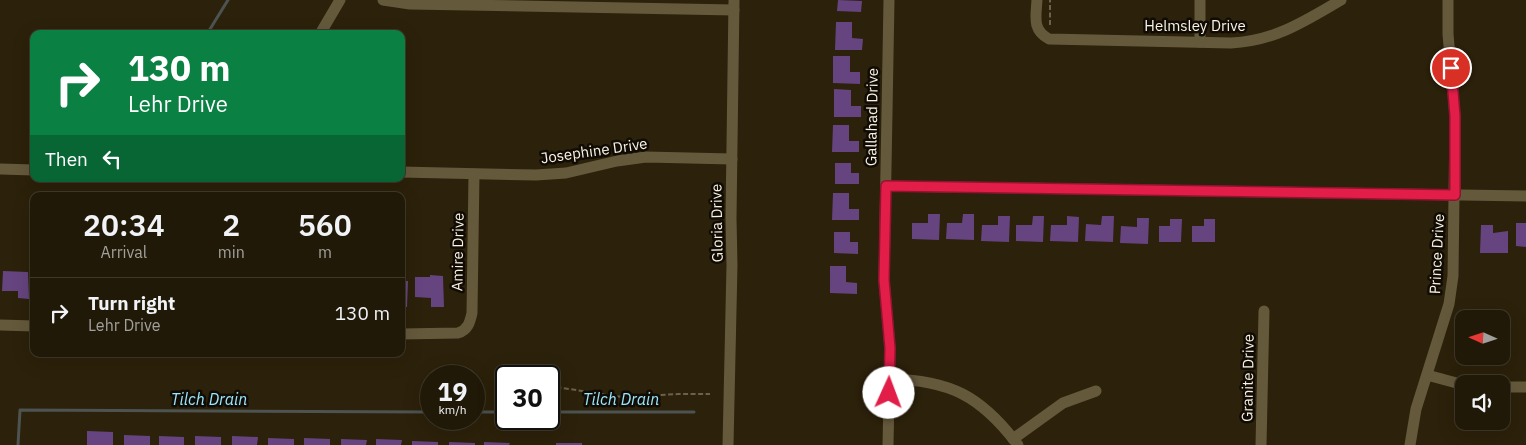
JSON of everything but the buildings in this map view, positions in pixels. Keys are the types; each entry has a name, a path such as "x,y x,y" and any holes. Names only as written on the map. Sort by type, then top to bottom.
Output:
{"street":[{"path":"322,30 340,0"},
{"path":"383,0 410,4 734,5"},
{"name":"Gallahad Drive","path":"888,445 889,335 884,280 889,0"},
{"path":"1036,0 1037,27 1045,31"},
{"path":"1200,0 1200,42"},
{"name":"Helmsley Drive","path":"1045,31 1049,39 1057,40 1245,42 1272,36 1297,26 1341,0"},
{"name":"Prince Drive","path":"1410,445 1412,423 1452,291 1455,116 1448,34 1448,0"},
{"name":"Gloria Drive","path":"728,445 732,265 734,5"},
{"name":"Josephine Drive","path":"405,172 536,175 566,173 617,161 646,157 732,159"},
{"path":"0,169 30,170"},
{"name":"Amire Drive","path":"405,334 458,333 466,328 471,320 474,174"},
{"path":"886,186 1526,196"},
{"name":"Granite Drive","path":"1261,445 1264,311"},
{"path":"0,325 30,326"},
{"path":"1427,375 1455,383"},
{"path":"889,379 926,381 951,388 973,399 983,407 1015,442 1063,403 1096,391"},
{"path":"1510,387 1526,387"}],"path":[{"path":"1045,31 1050,0"},
{"path":"560,388 622,397 710,394"}],"waterway":[{"path":"209,30 228,0"},
{"name":"Tilch Drain","path":"18,445 20,410 420,412"},
{"name":"Tilch Drain","path":"485,412 495,412"},
{"name":"Tilch Drain","path":"560,412 694,412"}],"route":[{"path":"889,393 890,348 884,280 886,186 1455,195 1455,116 1451,68"}]}
